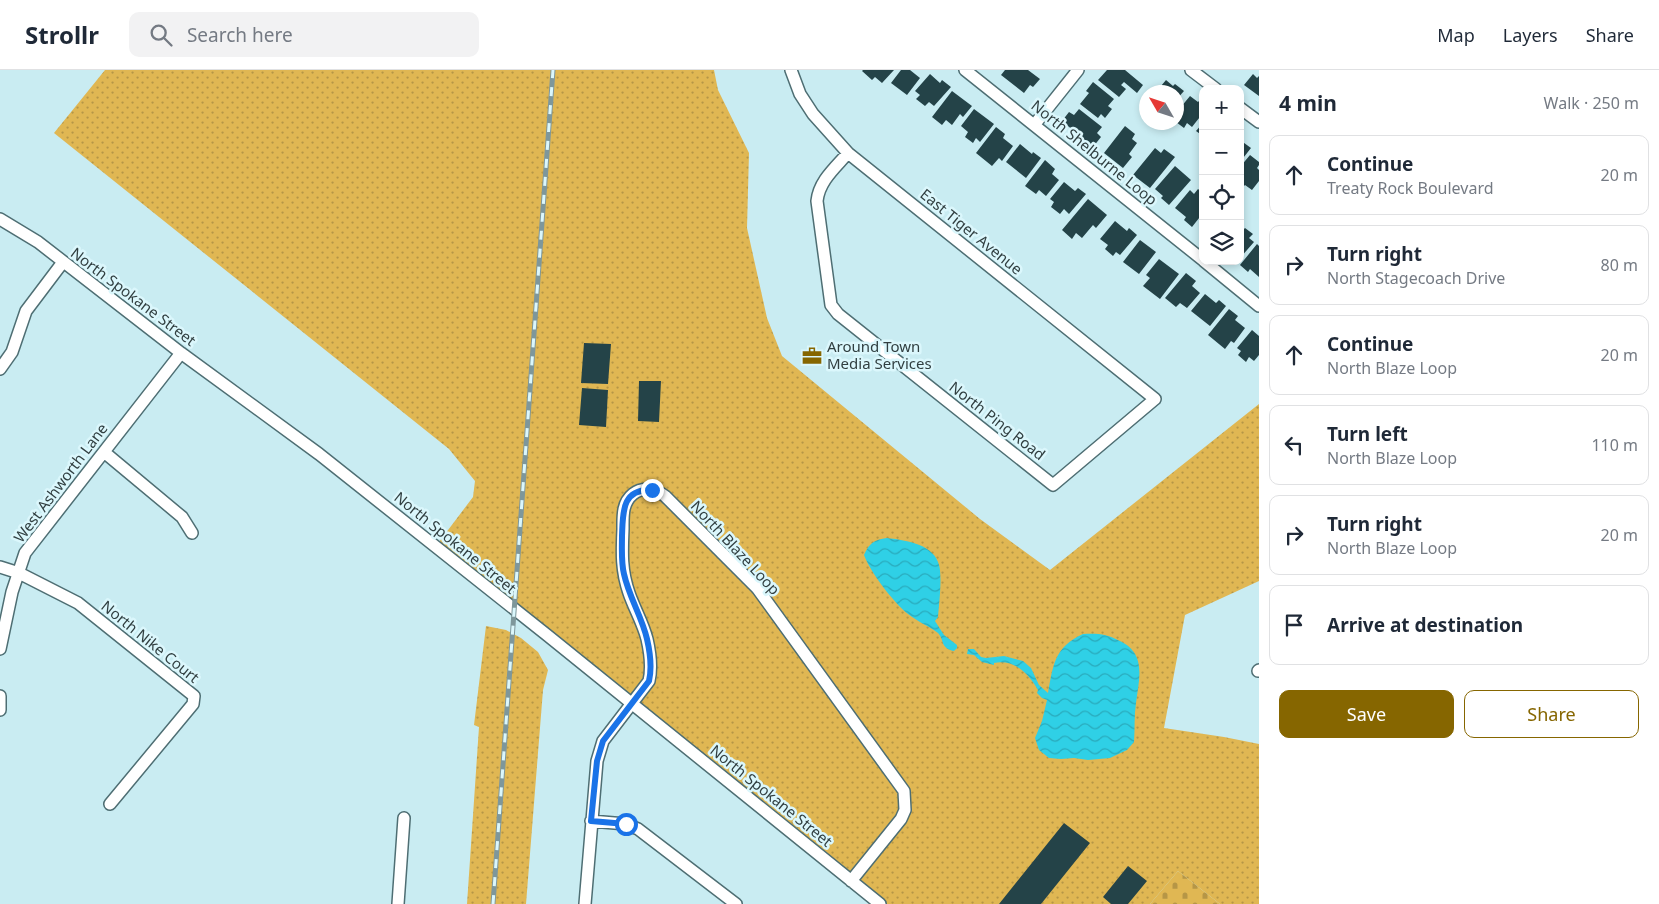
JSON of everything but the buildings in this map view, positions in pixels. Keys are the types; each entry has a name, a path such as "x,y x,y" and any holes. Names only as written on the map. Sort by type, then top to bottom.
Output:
{"street":[{"name":"East Tiger Avenue","path":"791,70 800,94 813,114 848,153 1155,399"},
{"name":"North Shelburne Loop","path":"965,70 1035,124 1199,258"},
{"path":"1035,124 1078,70"},
{"path":"1191,70 1211,85"},
{"path":"1244,111 1259,122"},
{"name":"North Ping Road","path":"848,153 821,184 817,201 831,305 838,314 1053,485 1155,399"},
{"name":"North Spokane Street","path":"0,219 38,242 181,353 320,454 880,904"},
{"path":"0,370 12,352 26,311 62,262"},
{"name":"North Shelburne Loop","path":"1208,265 1259,306"},
{"name":"West Ashworth Lane","path":"0,649 12,592 25,553 181,353"},
{"path":"104,452 182,517 192,533"},
{"name":"North Blaze Loop","path":"631,702 649,681 651,673 647,640 629,593 621,561 624,509 632,495 638,490 652,490 665,496 757,588 904,791 905,810 901,819 852,881"},
{"path":"0,567 18,573"},
{"name":"North Nike Court","path":"18,573 78,603 194,696 194,704 110,804"},
{"path":"0,696 0,710"},
{"path":"585,904 597,761 603,741 631,702"},
{"path":"398,904 404,818"},
{"path":"591,821 626,824 638,829 736,904"}],"green space":[{"path":"105,70 714,70 718,90 749,153 747,228 767,318 782,356 980,519 1050,570 1259,404 1259,581 1185,615 1164,728 1259,744 1259,904 1220,904 1178,871 1150,904 880,904 436,546 473,497 475,481 449,449 54,133"},
{"path":"486,626 506,630 521,638 538,652 548,670 543,690 526,904 467,904 479,727 474,725"},
{"path":"1178,871 1220,904 1150,904"}],"water":[{"path":"887,538 923,547 938,562 940,597 938,617 935,621 944,635 957,645 954,651 945,646 938,633 902,609 871,570 864,555 866,551 873,543"},
{"path":"1083,634 1102,634 1111,637 1129,646 1138,660 1139,676 1135,708 1134,742 1127,750 1110,758 1088,760 1049,758 1039,750 1035,738 1042,721 1047,700 1037,693 1038,690 1034,684 1026,673 1020,669 1008,663 994,663 994,665 982,662 974,655 967,654 968,649 974,649 981,657 1004,656 1023,661 1031,668 1039,685 1048,693 1056,658 1060,651 1073,639"}],"railway":[{"path":"493,904 553,70"}],"place":[{"name":"Around Town Media Services","path":"812,356"}],"route":[{"path":"626,824 591,821 597,761 603,741 631,702 649,681 651,673 647,640 629,593 621,561 624,509 627,501 638,490 652,490"}]}
